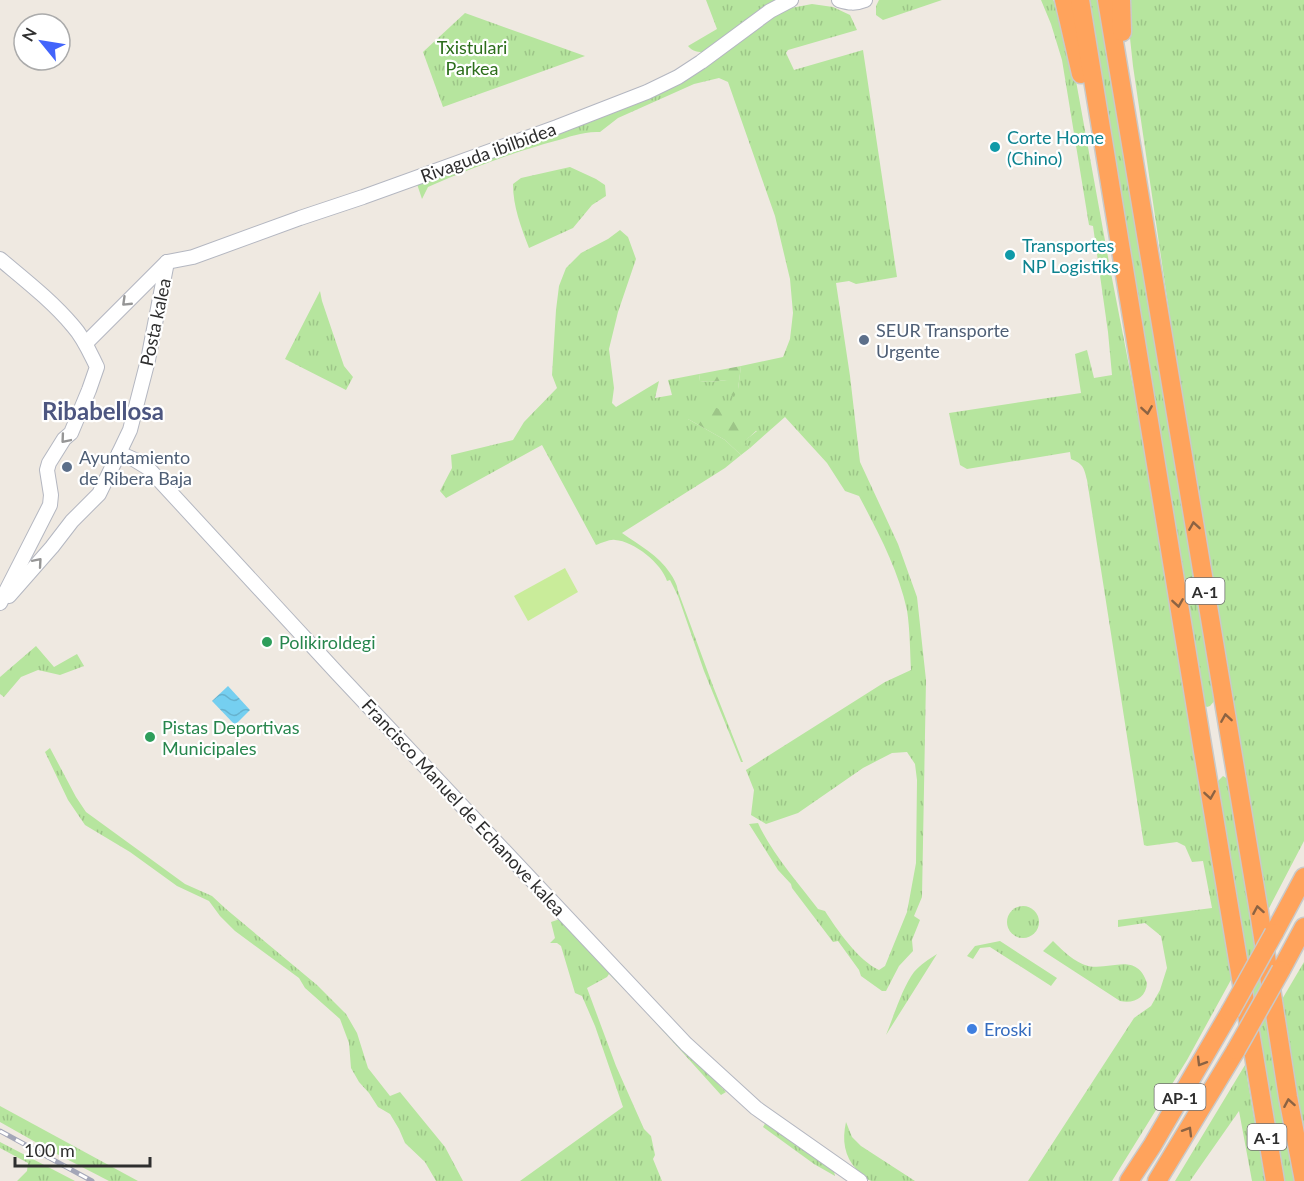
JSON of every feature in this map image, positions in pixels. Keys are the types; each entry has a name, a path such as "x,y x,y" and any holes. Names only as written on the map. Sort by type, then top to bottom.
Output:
{"highway":[{"path":"1064,0 1098,157 1128,334 1143,386"},
{"name":"A-1","path":"1080,0 1275,1181"},
{"name":"A-1","path":"1107,0 1288,1097 1304,1181"},
{"path":"1121,0 1124,57 1121,81"},
{"name":"AP-1","path":"1129,1181 1230,1012 1304,877"},
{"name":"AP-1","path":"1157,1181 1236,1050 1304,927"}],"street":[{"name":"Rivaguda ibilbidea","path":"167,262 193,257 557,127 647,92 678,77 770,11 792,0"},
{"path":"839,0 849,3 865,0"},
{"path":"0,259 74,326 86,343 97,367 71,433 64,439 49,463 47,471 51,495 50,506 0,605"},
{"path":"86,343 167,262"},
{"name":"Posta kalea","path":"0,605 72,521 99,494 119,453 130,430 148,360 167,262"},
{"name":"Francisco Manuel de Echanove kalea","path":"119,453 135,459 148,468 686,1044 756,1108 860,1181"}],"green space":[{"path":"706,0 777,0 705,52 698,52 688,46 717,29"},
{"path":"879,0 942,0 883,20 876,15"},
{"path":"1041,0 1053,0 1058,8 1070,48 1151,479 1232,978 1187,1060 1112,1181 1028,1181 1134,1018 1151,1006 1160,990 1167,968 1161,936 1145,923 1118,927 1118,920 1212,908 1203,861 1192,862 1185,846 1177,842 1144,845 1084,469 1081,464 1071,459 1070,452 967,469 960,465 949,413 1081,393 1075,354 1087,350 1094,378 1112,375 1093,226 1089,225 1062,60"},
{"path":"1086,0 1100,0 1216,699 1207,707 1202,704"},
{"path":"1128,0 1304,0 1304,841 1266,914 1177,366 1133,66"},
{"path":"812,4 833,7 850,15 857,30 788,50 786,53 794,70 863,50 897,277 856,284 849,281 836,283 860,462 898,544 917,597 926,680 922,897 914,916 920,920 912,940 913,951 899,966 886,991 882,991 861,976 838,941 833,942 791,884 778,870 749,824 758,823 778,856 818,909 825,911 842,936 864,960 879,970 885,966 907,912 916,863 917,780 915,764 907,752 892,753 863,768 798,813 766,824 751,815 754,790 746,770 885,682 911,670 908,618 903,595 887,551 859,496 845,491 827,463 785,417 750,448 743,442 757,431 688,419 725,440 741,455 725,468 622,533 654,556 674,579 743,762 741,762 670,580 667,581 664,574 646,554 630,544 613,540 596,545 542,445 446,498 440,491 452,468 451,455 513,440 524,422 557,388 552,375 556,310 559,286 566,268 581,253 620,230 628,237 636,259 618,312 609,349 614,388 612,403 616,407 659,381 655,398 672,395 668,380 699,374 700,381 727,380 738,389 741,366 783,357 790,339 793,313 790,279 775,216 728,82 719,78 694,84 618,118 600,132 571,136 522,151 428,187 422,199 416,181 635,104 786,9"},
{"name":"Txistulari Parkea","path":"465,13 585,56 443,107 423,52"},
{"path":"570,167 605,185 606,196 592,205 573,228 529,248 516,209 513,184 521,178"},
{"path":"320,291 344,366 353,377 346,390 285,359"},
{"path":"741,366 738,389 734,397 728,393 727,380 700,381 699,374"},
{"path":"708,404 757,430 744,442 750,448 741,455 725,440 688,419 692,409"},
{"path":"565,568 578,592 528,621 514,596"},
{"path":"36,646 54,667 77,654 84,666 60,675 38,670 21,677 4,697 0,694 0,677"},
{"path":"50,748 86,812 185,884 212,896 317,985 346,1014 357,1033 368,1068 390,1096 400,1092 445,1147 463,1181 436,1181 425,1162 405,1143 390,1114 378,1107 351,1068 349,1043 340,1019 305,988 299,978 235,931 209,901 177,886 130,852 85,825 68,800 45,752"},
{"path":"1223,776 1228,779 1296,1181 1281,1181 1215,788"},
{"path":"1023,906 1034,911 1039,922 1034,933 1023,938 1012,933 1007,922 1012,911"},
{"path":"560,919 726,1092 721,1095 609,974 587,988 616,1066 644,1129 651,1136 655,1155 653,1159 662,1181 520,1181 623,1107 595,1026 582,996 575,993 561,946 557,943 550,943 555,938 551,922"},
{"path":"1000,941 1057,978 1051,986 990,947 980,948 973,959 967,956 975,946"},
{"path":"1053,941 1073,959 1088,966 1122,964 1136,968 1142,973 1147,983 1144,993 1134,1001 1120,1001 1043,951"},
{"path":"937,954 886,1035 910,978 919,967"},
{"path":"1304,962 1304,1139 1281,1001"},
{"path":"1245,1065 1265,1181 1252,1181 1239,1111 1190,1181 1175,1181"},
{"path":"0,1106 138,1181 109,1181 53,1152 0,1122"},
{"path":"766,1122 833,1167 835,1176 814,1164 763,1127"},
{"path":"846,1122 852,1137 861,1146 915,1181 872,1181 862,1175 853,1165 847,1153 844,1141"},
{"path":"0,1142 75,1181 17,1181 27,1171 28,1163 0,1148"}],"water":[{"path":"228,686 250,710 235,725 212,701"}],"railway":[{"path":"0,1131 92,1181"}],"place":[{"name":"Corte Home (Chino)","path":"995,147"},
{"name":"Transportes NP Logistiks","path":"1010,255"},
{"name":"SEUR Transporte Urgente","path":"864,340"},
{"name":"Ayuntamiento de Ribera Baja","path":"67,467"},
{"name":"Polikiroldegi","path":"267,642"},
{"name":"Pistas Deportivas Municipales","path":"150,737"},
{"name":"Eroski","path":"972,1029"}],"district":[{"name":"Ribabellosa","path":"103,410"}]}
